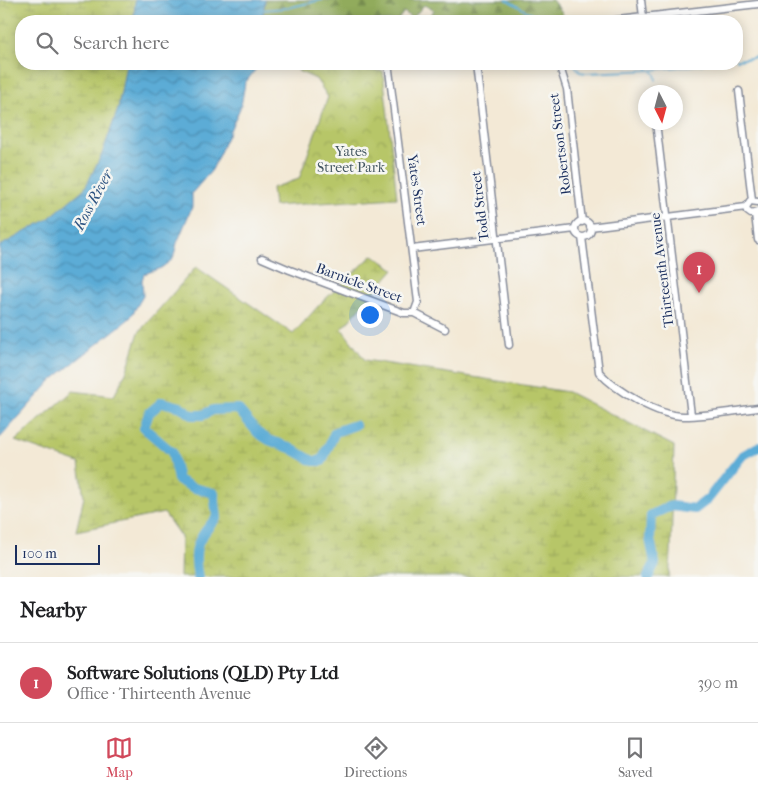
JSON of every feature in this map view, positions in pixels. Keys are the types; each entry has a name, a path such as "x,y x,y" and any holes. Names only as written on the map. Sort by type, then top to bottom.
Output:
{"street":[{"path":"641,0 643,15"},
{"path":"655,15 729,3 758,4"},
{"name":"Yates Street","path":"389,70 418,302 414,313"},
{"name":"Todd Street","path":"477,70 509,345"},
{"name":"Robertson Street","path":"561,70 566,89 582,222"},
{"path":"739,91 755,201 747,203 746,207"},
{"name":"Thirteenth Avenue","path":"657,130 691,416"},
{"path":"590,227 746,207"},
{"path":"746,207 749,213 756,213 758,240"},
{"path":"582,222 587,223 590,227 589,234 582,237 576,234 576,225 582,222"},
{"path":"412,249 575,229"},
{"path":"582,237 599,372 618,390 653,408 672,414 691,416 758,408"},
{"name":"Barnicle Street","path":"262,258 404,313 414,313 445,329"}],"green space":[{"path":"0,0 136,0 134,15 15,15 15,70 126,70 114,154 50,236 0,261"},
{"path":"265,0 552,0 563,15 431,15 434,10 424,5 415,15 407,15 404,12 402,15 264,15"},
{"name":"Yates Street Park","path":"298,71 383,71 397,198 274,206 272,188 299,179 328,97 316,79"},
{"path":"373,255 394,269 342,329 365,360 568,392 674,446 669,577 180,577 181,537 164,513 76,531 84,497 79,463 15,441 73,391 114,396 127,370 139,332 196,267 293,334 320,304"}],"water":[{"path":"135,0 265,0 264,15 134,15"},
{"name":"Ross River","path":"125,70 255,70 245,83 241,106 212,170 192,193 192,207 177,243 173,259 161,268 144,274 142,280 143,296 130,318 52,380 0,438 0,246 48,219 85,188 102,154 118,109"}],"waterway":[{"path":"262,10 287,8 321,0"},
{"path":"507,0 533,15"},
{"path":"743,59 758,57"},
{"path":"578,70 586,73 653,70"},
{"path":"651,70 655,74 656,80"},
{"path":"198,577 196,567 198,544 205,531 217,517 214,493 194,488 178,480 172,452 144,428 149,413 162,402 181,407 192,415 203,415 213,410 238,409 258,433 313,461 322,461 335,432 355,425"},
{"path":"648,577 655,563 650,539 651,515 671,506 695,509 708,499 742,456 758,447"}],"place":[{"name":"Software Solutions (QLD) Pty Ltd","path":"699,293"}]}
